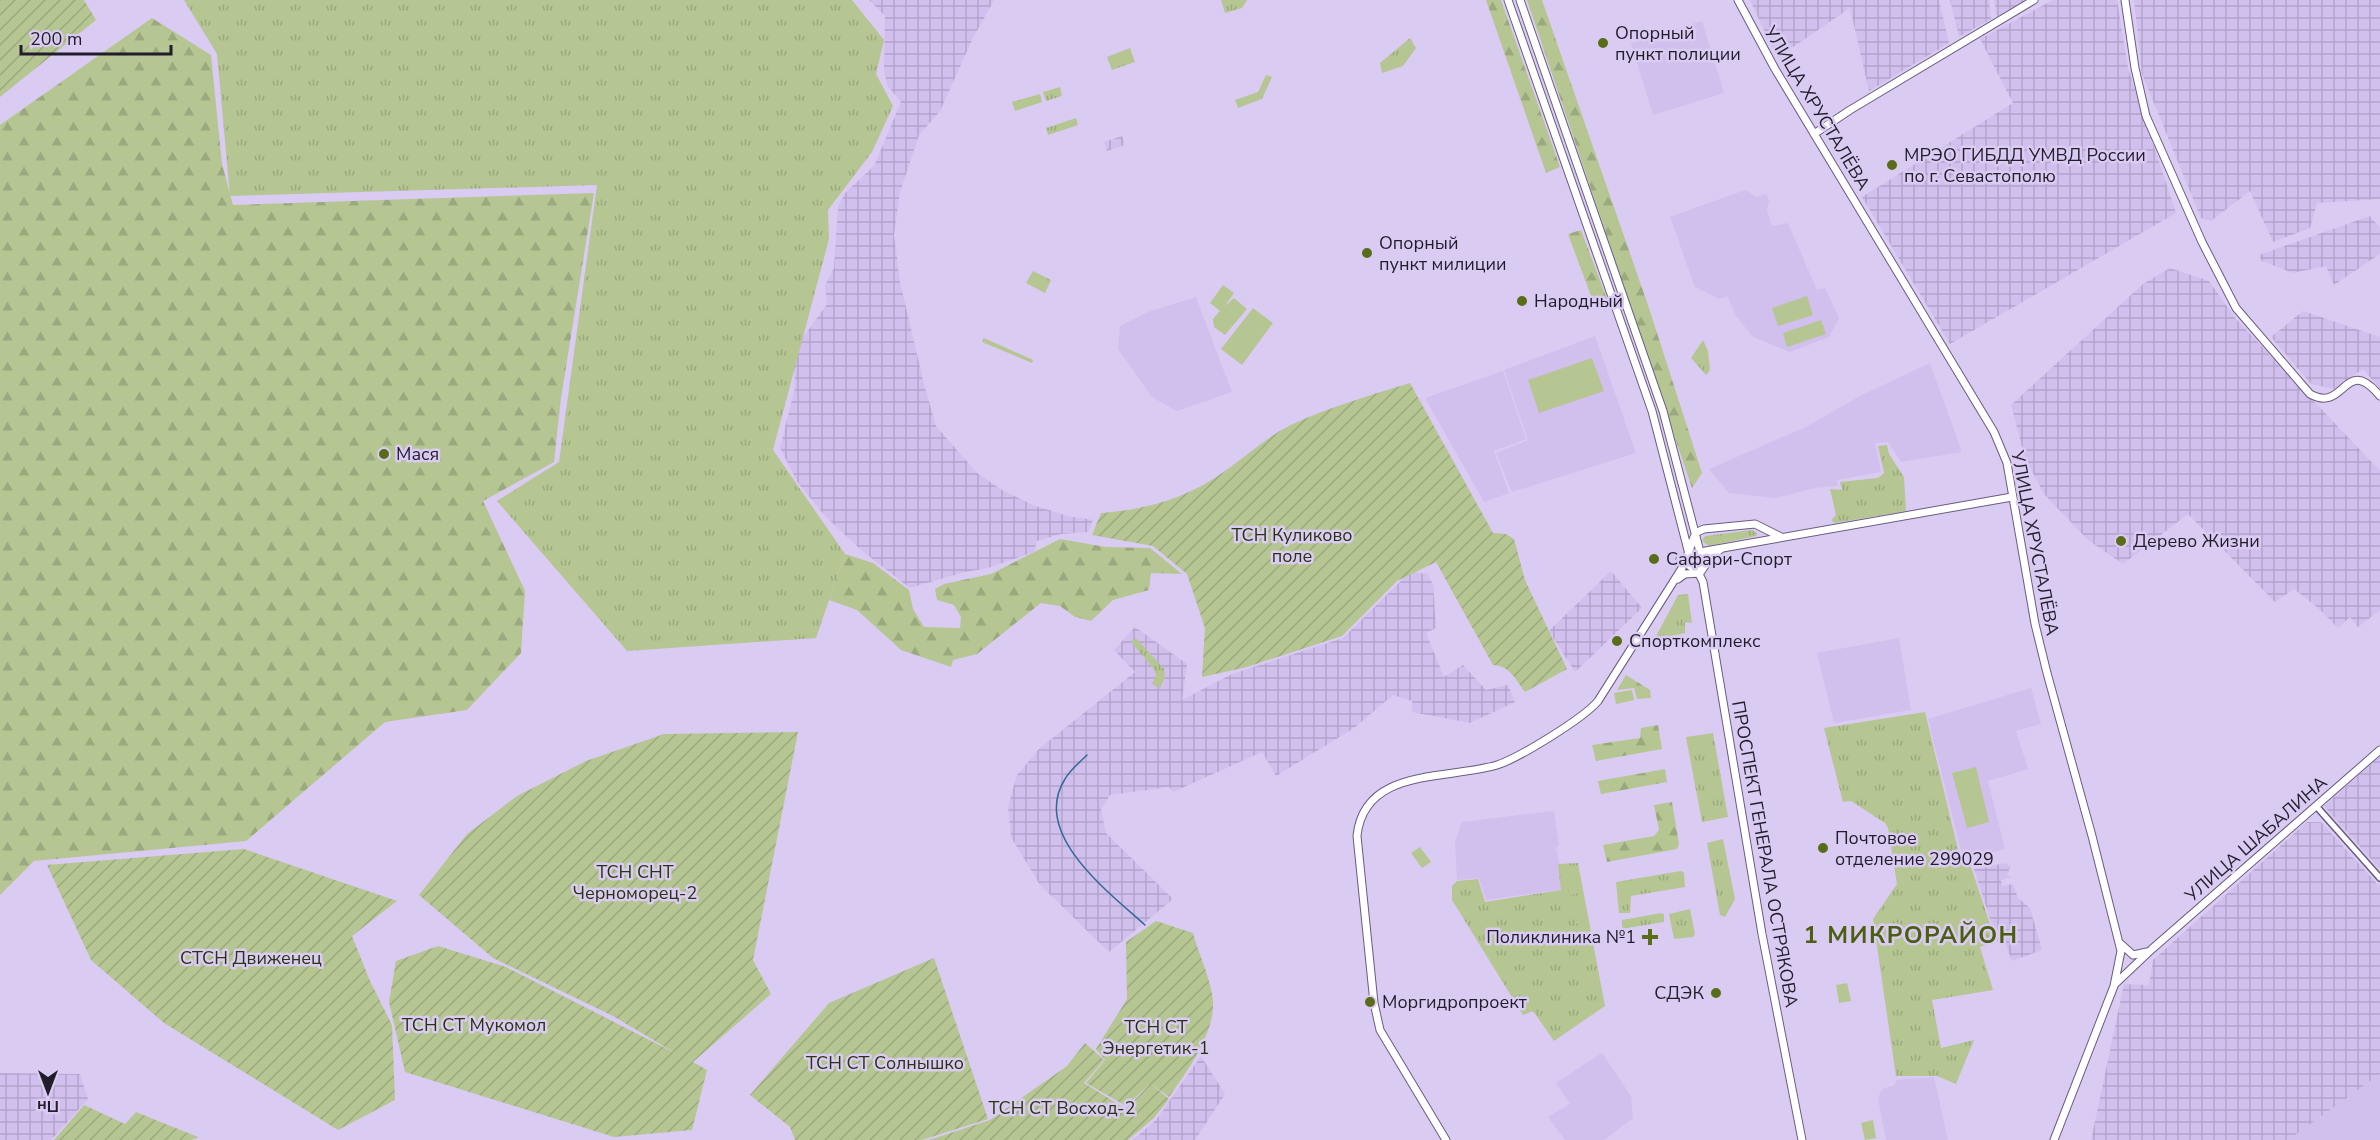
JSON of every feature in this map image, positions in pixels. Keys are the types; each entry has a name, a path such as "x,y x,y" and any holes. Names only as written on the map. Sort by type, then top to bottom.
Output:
{"main road":[{"name":"ПРОСПЕКТ ГЕНЕРАЛА ОСТРЯКОВА","path":"1508,0 1652,411 1689,554 1700,573"},
{"name":"ПРОСПЕКТ ГЕНЕРАЛА ОСТРЯКОВА","path":"1520,0 1663,411 1700,552 1700,573 1762,934 1802,1140"},
{"name":"УЛИЦА ХРУСТАЛЁВА","path":"1738,0 1755,35 1994,432 2007,463 2047,673 2120,941 2120,963 2114,986 2054,1140"},
{"path":"1814,134 1842,114 2034,0"},
{"path":"2125,0 2140,97 2164,159 2202,242 2236,308 2310,394 2324,399 2331,398 2356,379 2364,380 2380,396"},
{"path":"1682,521 1692,546 1700,552 2012,497"},
{"path":"1755,524 1760,532 1757,541"},
{"path":"1446,1140 1393,1055 1376,1017 1357,836 1362,815 1370,801 1390,786 1498,764 1583,716 1598,701 1671,587 1682,563 1689,554 1695,533 1704,529 1755,524 1781,537"},
{"path":"1700,573 1711,557 1726,547"},
{"path":"1682,563 1700,573"},
{"path":"1671,587 1685,573 1700,573"},
{"name":"УЛИЦА ШАБАЛИНА","path":"2114,986 2152,949 2380,750"},
{"path":"2120,941 2125,950 2133,955 2140,955 2152,949"},
{"path":"2120,963 2140,960"}],"street":[{"path":"2317,807 2380,878"}],"shaded area":[{"path":"869,0 994,0 973,38 940,111 919,135 900,192 894,235 900,282 936,426 977,473 1002,490 1033,505 1068,516 1093,520 1088,532 1061,534 1037,541 1034,552 988,568 965,572 910,588 861,550 826,517 798,483 780,448 795,387 794,359 802,339 827,304 825,285 834,268 838,206 846,192 874,166 901,102 887,85 884,69 885,16"},
{"path":"1750,0 1939,0 1949,43 1869,91 1850,8 1777,58"},
{"path":"1950,0 1989,0 1991,19 1959,37"},
{"path":"1994,0 2027,0 1997,17"},
{"path":"2053,0 2117,0 2128,68 2176,213 1950,344 1862,197 2013,103 1980,39"},
{"path":"2134,0 2380,0 2380,199 2317,203 2310,228 2273,242 2250,191 2211,221 2201,218 2142,74"},
{"path":"1702,21 1724,93 1653,115 1631,43"},
{"path":"1122,136 1125,145 1107,151 1104,142"},
{"path":"1745,190 1757,197 1766,194 1769,200 1767,210 1772,226 1788,223 1817,290 1825,288 1839,318 1829,337 1790,352 1753,337 1736,316 1727,296 1719,299 1695,287 1670,217"},
{"path":"2370,216 2380,228 2380,254 2334,285 2326,266 2293,273 2262,261 2259,255"},
{"path":"2170,268 2209,281 2235,318 2380,471 2380,610 2358,627 2350,617 2338,628 2294,589 2275,602 2188,514 2123,564 2088,540 2044,494 2025,458 2011,405 2143,284"},
{"path":"1196,297 1232,392 1177,411 1152,397 1118,349 1120,326 1148,312"},
{"path":"2303,311 2380,337 2380,389 2363,369 2334,389 2311,384 2271,337"},
{"path":"1595,336 1636,453 1512,492 1496,453 1528,440 1504,370"},
{"path":"1930,363 1962,452 1901,462 1888,442 1875,443 1881,472 1837,480 1838,486 1815,488 1776,498 1729,493 1709,469 1806,427 1860,396"},
{"path":"1503,371 1526,439 1494,451 1509,493 1484,502 1425,398"},
{"path":"1611,571 1642,608 1575,672 1549,631"},
{"path":"1410,572 1428,574 1433,585 1436,628 1426,633 1444,677 1463,665 1486,690 1508,685 1515,702 1470,723 1412,712 1412,701 1393,695 1354,728 1276,776 1262,752 1173,792 1169,787 1110,795 1101,810 1106,833 1173,899 1109,952 1040,885 1011,837 1008,806 1017,775 1039,749 1135,672 1114,650 1135,627 1187,664 1182,700 1232,674 1343,638"},
{"path":"1899,638 1911,710 1834,723 1817,653"},
{"path":"2031,688 2041,724 2016,731 2028,769 1988,781 2005,849 1963,859 1928,719"},
{"path":"2380,756 2380,869 2324,806"},
{"path":"1554,811 1559,846 1556,847 1564,889 1486,900 1479,878 1457,880 1455,841 1462,822"},
{"path":"2307,822 2321,822 2380,887 2380,1074 2288,1140 2091,1140 2124,984 2149,985 2153,960"},
{"path":"2006,863 2010,867 2007,876 2011,877 2001,880 2002,886 2013,884 2018,898 2030,908 2042,950 2012,961 2004,940 1997,941 1974,869"},
{"path":"1602,1053 1631,1096 1633,1118 1604,1140 1565,1140 1548,1117 1570,1104 1556,1083"},
{"path":"1201,1056 1225,1094 1195,1140 1133,1140 1156,1120"},
{"path":"0,1073 80,1074 88,1099 51,1140 0,1140"},
{"path":"2380,1074 2380,1140 2288,1140"},
{"path":"1934,1077 1948,1140 1886,1140 1878,1098 1882,1089 1895,1085 1896,1080"}],"green space":[{"path":"0,0 84,0 96,20 0,97"},
{"path":"184,0 852,0 884,40 876,74 893,106 872,152 828,210 829,239 773,450 845,554 816,638 627,651 497,501 559,462 597,185 230,196 217,54"},
{"path":"1221,0 1247,0 1242,8 1225,13"},
{"path":"1486,0 1501,0 1560,167 1546,173"},
{"path":"1527,0 1542,0 1649,308 1702,473 1692,488"},
{"path":"152,18 211,55 222,164 233,205 594,193 561,398 554,462 483,501 525,591 521,653 467,710 385,722 246,841 34,861 0,895 0,125"},
{"path":"1410,38 1416,48 1403,66 1382,73 1380,63"},
{"path":"1130,48 1135,62 1112,70 1107,57"},
{"path":"1266,75 1272,77 1262,99 1238,108 1235,100 1258,92"},
{"path":"1060,87 1062,96 1046,101 1043,92"},
{"path":"1040,94 1042,102 1015,111 1012,102"},
{"path":"1076,118 1078,125 1048,135 1046,128"},
{"path":"1581,230 1607,299 1594,304 1568,234"},
{"path":"1033,271 1051,280 1045,293 1026,283"},
{"path":"1223,285 1234,293 1225,306 1234,298 1247,309 1225,335 1214,327 1213,319 1220,311 1210,303"},
{"path":"1807,296 1813,315 1778,326 1772,308"},
{"path":"1253,308 1273,323 1242,365 1221,349"},
{"path":"1821,320 1826,334 1787,347 1783,333"},
{"path":"984,338 1033,360 1032,363 982,342"},
{"path":"1703,340 1708,351 1710,370 1706,375 1691,358"},
{"path":"1592,358 1604,391 1539,413 1528,380"},
{"name":"ТСН Куликово поле","path":"1410,383 1493,533 1506,534 1514,539 1525,580 1567,669 1525,692 1508,670 1493,665 1436,562 1397,581 1342,636 1247,667 1202,677 1205,628 1187,574 1153,546 1092,535 1101,513 1150,506 1196,489 1293,424 1336,407"},
{"path":"1887,445 1889,454 1904,477 1906,511 1835,523 1831,520 1836,515 1830,489 1842,490 1840,482 1878,478 1884,473 1878,446"},
{"path":"1752,530 1757,533 1756,536 1709,546 1702,541 1705,536"},
{"path":"1060,539 1106,547 1150,548 1182,574 1151,573 1149,590 1113,600 1091,621 1075,617 1060,606 1041,603 977,654 953,660 951,667 901,650 857,610 829,600 845,554 873,563 909,590 913,609 924,627 960,628 961,617 954,605 937,600 935,589 944,584 991,574"},
{"path":"1688,594 1692,623 1685,622 1685,633 1654,640 1678,595"},
{"path":"1136,638 1164,669 1165,677 1160,688 1152,684 1156,675 1153,668 1131,642"},
{"path":"1626,675 1650,690 1651,698 1637,699 1634,688 1617,690"},
{"path":"1632,690 1634,700 1616,704 1614,693"},
{"path":"1925,712 1961,862 1969,861 1996,942 1980,947 1993,990 1932,1000 1941,1048 1974,1040 1956,1084 1937,1076 1896,1076 1873,919 1897,884 1888,828 1885,823 1851,801 1843,802 1824,728"},
{"path":"1658,725 1662,749 1596,761 1592,745 1640,738 1641,728"},
{"name":"ТСН СНТ Черноморец-2","path":"798,732 753,960 771,994 693,1062 707,1070 692,1130 614,1137 405,1072 389,1002 396,961 438,946 506,967 675,1053 613,1016 493,958 419,895 467,834 517,796 586,761 664,734"},
{"path":"1713,733 1728,817 1702,822 1686,737"},
{"path":"1976,767 1989,822 1967,828 1952,773"},
{"path":"1665,769 1667,782 1601,794 1598,781"},
{"path":"1672,802 1679,844 1677,849 1607,862 1603,845 1654,836 1659,830 1654,805"},
{"path":"1723,839 1735,899 1725,917 1720,915 1707,843"},
{"path":"1420,847 1431,862 1422,868 1411,853"},
{"name":"СТСН Движенец","path":"244,849 397,901 352,936 370,981 392,1025 395,1100 338,1130 164,1023 91,960 47,865"},
{"path":"1578,863 1605,1006 1554,1041 1533,1011 1523,1015 1452,900 1452,886 1457,881 1478,879 1485,902 1561,890 1558,864"},
{"path":"1575,867 1579,893 1569,895 1565,869"},
{"path":"1681,871 1684,873 1685,887 1631,896 1630,913 1619,913 1616,882"},
{"path":"1583,902 1586,922 1575,924 1572,904"},
{"path":"1690,909 1695,934 1693,937 1674,939 1669,914"},
{"path":"1664,914 1664,922 1622,929 1622,920"},
{"name":"ТСН СТ Энергетик-1","path":"1156,921 1193,933 1208,976 1213,1001 1210,1026 1205,1039 1169,1097 1151,1084 1169,1099 1154,1118 1128,1140 929,1140 990,1120 1067,1066 1085,1043 1104,1060 1084,1083 1126,1109 1151,1083 1126,1106 1086,1083 1105,1060 1096,1049 1127,999 1126,942"},
{"name":"ТСН СТ Солнышко","path":"934,958 988,1119 922,1140 795,1140 790,1127 750,1095 829,1003"},
{"path":"1847,983 1851,1001 1839,1003 1836,985"},
{"path":"84,1105 125,1124 136,1112 198,1137 192,1140 54,1140"},
{"path":"1873,1120 1876,1138 1865,1140 1861,1123"}],"waterway":[{"path":"1087,755 1065,779 1057,800 1058,821 1066,841 1079,861 1145,925"}],"place":[{"name":"Опорный пункт полиции","path":"1603,43"},
{"name":"МРЭО ГИБДД УМВД России по г. Севастополю","path":"1892,165"},
{"name":"Опорный пункт милиции","path":"1367,253"},
{"name":"Народный","path":"1522,301"},
{"name":"Мася","path":"384,454"},
{"name":"Дерево Жизни","path":"2121,541"},
{"name":"Сафари-Спорт","path":"1654,559"},
{"name":"Спорткомплекс","path":"1617,641"},
{"name":"Почтовое отделение 299029","path":"1823,848"},
{"name":"Поликлиника №1","path":"1650,937"},
{"name":"СДЭК","path":"1716,993"},
{"name":"Моргидропроект","path":"1370,1002"}],"district":[{"name":"1 МИКРОРАЙОН","path":"1911,935"}],"park label":[{"name":"ТСН СТ Мукомол","path":"474,1025"},
{"name":"ТСН СТ Восход-2","path":"1062,1108"}]}
